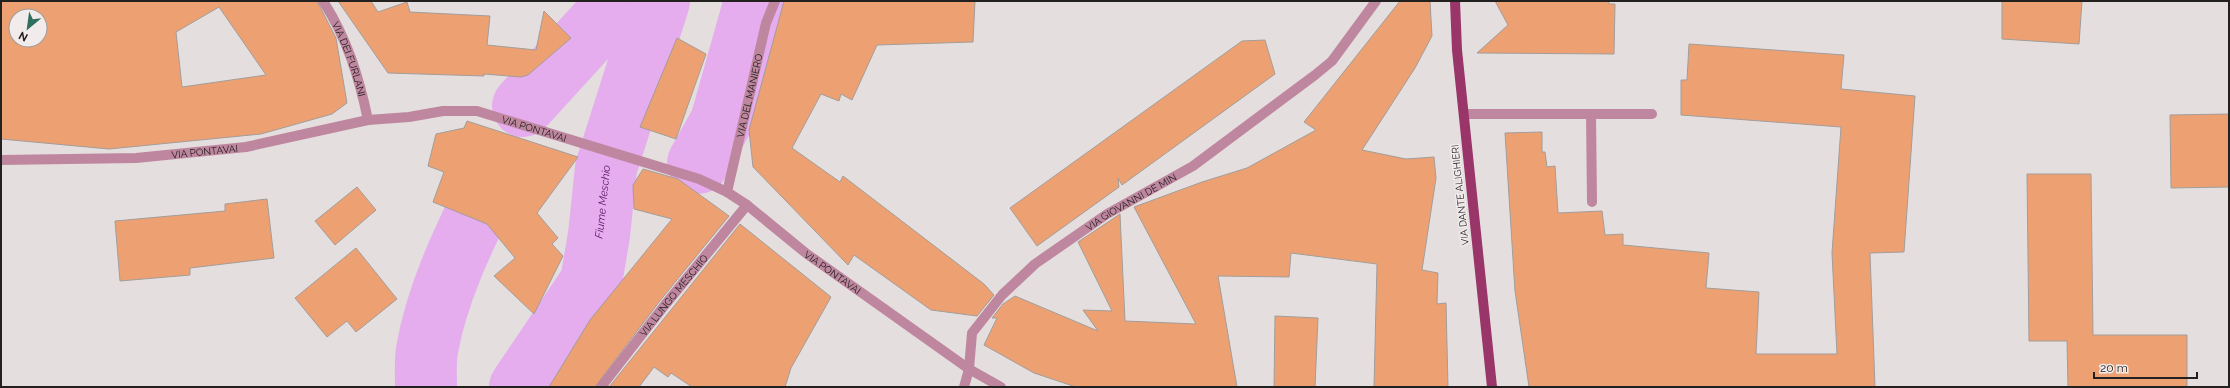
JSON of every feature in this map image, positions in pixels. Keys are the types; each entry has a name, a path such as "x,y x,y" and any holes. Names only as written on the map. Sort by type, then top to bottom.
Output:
{"main road":[{"name":"VIA DANTE ALIGHIERI","path":"1455,1 1457,50 1492,387"}],"street":[{"name":"VIA DEI FURLANI","path":"323,1 339,25 350,55 368,120"},
{"name":"VIA DEL MANIERO","path":"726,192 766,23 775,1"},
{"name":"VIA GIOVANNI DE MIN","path":"964,387 969,369 972,333 1002,295 1035,264 1107,214 1193,166 1332,61 1376,1"},
{"name":"VIA PONTAVAI","path":"1,160 136,158 246,147 368,120 409,117 443,110 478,111 699,179 726,192 747,205 807,254 969,369 1001,387"},
{"path":"1464,114 1652,114"},
{"path":"1591,114 1592,202"},
{"name":"VIA LUNGO MESCHIO","path":"601,387 664,306 747,205"}],"building":[{"path":"1,1 317,1 336,38 347,103 332,114 261,134 109,149 1,139","holes":["219,7 266,75 182,87 176,32"]},
{"path":"338,1 371,1 378,12 407,2 410,12 490,16 487,45 536,50 544,11 571,38 528,75 521,77 484,74 484,76 388,73"},
{"path":"784,1 975,1 973,42 877,45 852,100 841,94 839,101 821,94 792,148 840,182 843,176 984,284 994,295 977,316 931,310 854,255 848,265 753,167 749,130"},
{"path":"1400,1 1430,1 1432,36 1415,68 1362,150 1406,159 1434,157 1436,178 1422,270 1438,273 1437,304 1446,303 1448,387 1374,387 1377,264 1291,253 1289,277 1218,276 1237,387 1076,387 1034,373 984,345 997,318 992,318 1003,304 1015,296 1098,331 1083,310 1112,311 1078,242 1120,214 1125,321 1196,324 1134,207 1202,182 1247,168 1316,130 1304,122"},
{"path":"1495,1 1609,1 1609,4 1615,4 1614,54 1477,53 1508,25"},
{"path":"2002,1 2082,1 2079,44 2002,39"},
{"path":"677,38 706,54 676,139 640,127"},
{"path":"1265,40 1275,74 1122,185 1118,178 1119,187 1037,246 1010,208 1242,41"},
{"path":"1689,44 1844,55 1841,89 1915,96 1904,252 1870,253 1875,387 1529,387 1515,291 1505,133 1542,132 1542,152 1545,152 1547,167 1555,166 1558,213 1602,211 1605,235 1623,234 1623,245 1709,253 1706,288 1759,292 1756,354 1837,354 1832,253 1841,127 1681,115 1681,80 1687,80"},
{"path":"2229,114 2229,187 2171,188 2170,115"},
{"path":"467,121 578,157 537,213 558,238 552,244 563,256 534,314 494,276 515,258 487,224 433,202 444,172 428,166 436,134 464,128"},
{"path":"643,169 678,179 729,216 659,302 595,387 549,387 590,320 672,219 634,209 633,185"},
{"path":"2027,174 2091,174 2093,335 2187,335 2187,387 2068,387 2067,341 2029,341"},
{"path":"357,187 376,210 335,245 315,221"},
{"path":"267,199 274,258 190,268 190,275 120,281 115,221 225,211 225,204"},
{"path":"740,224 831,297 791,368 785,387 692,387 671,373 668,377 654,367 639,387 609,387"},
{"path":"356,248 397,299 356,332 347,321 327,337 295,298"},
{"path":"1275,316 1318,318 1315,387 1274,387"}],"waterway":[{"path":"523,106 619,1"},
{"name":"Fiume Meschio","path":"520,387 591,282 599,235 606,168 659,1"},
{"path":"698,163 721,122 755,1"},
{"path":"426,387 427,350 437,308 460,247 488,189"}]}
